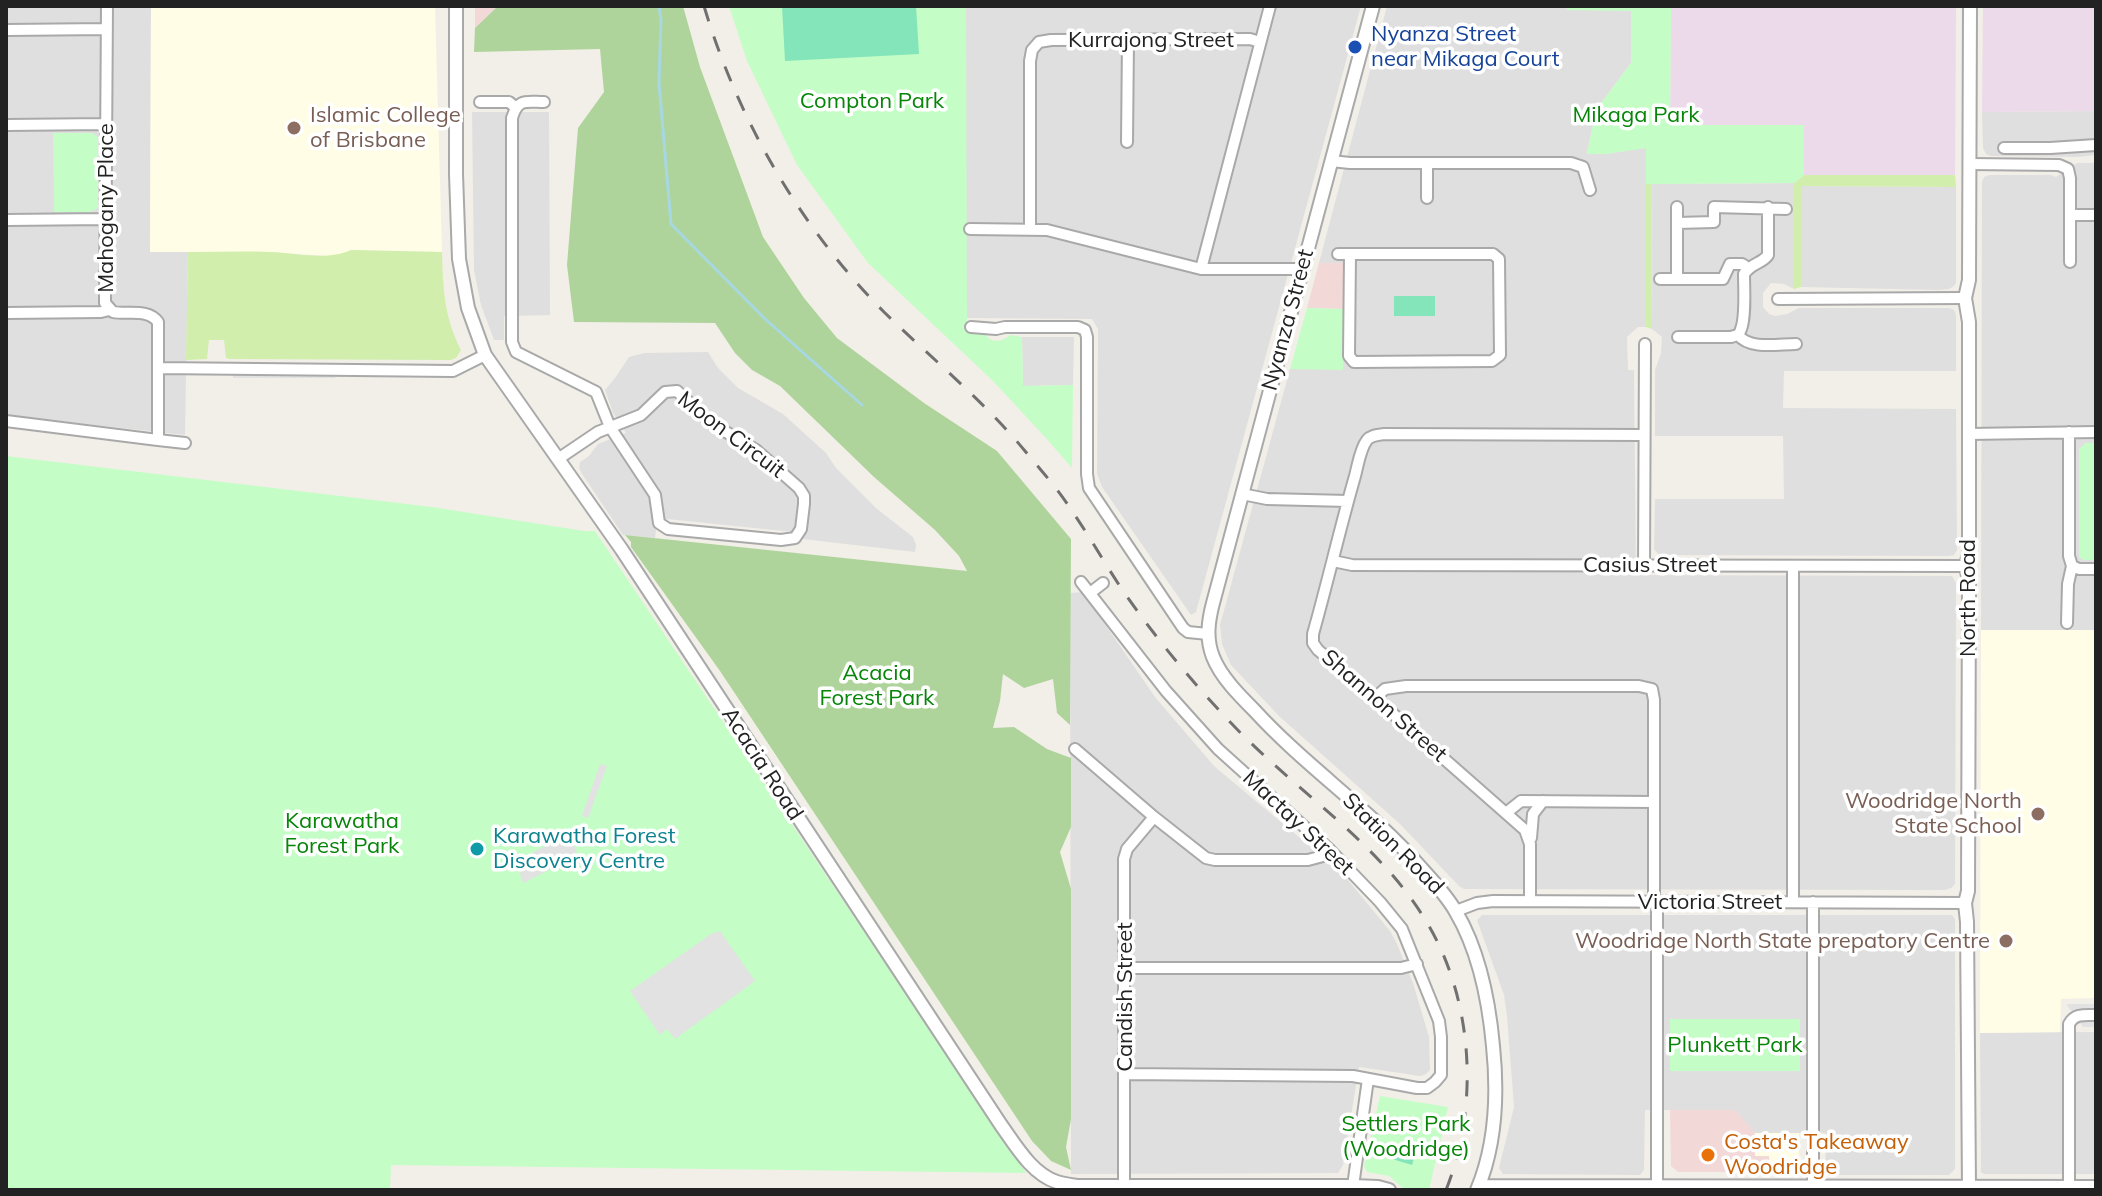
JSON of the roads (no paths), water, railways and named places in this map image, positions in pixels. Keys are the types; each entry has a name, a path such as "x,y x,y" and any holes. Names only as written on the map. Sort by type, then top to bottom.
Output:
{"street":[{"name":"Mahogany Place","path":"107,6 105,303 109,310 120,314 153,315 158,322 158,368"},
{"name":"Acacia Road","path":"456,6 459,259 468,308 485,355 622,550 1028,1162 1056,1182 1077,1186 1353,1186 1389,1190"},
{"path":"1201,269 1270,6"},
{"name":"Nyanza Street","path":"1208,634 1213,603 1373,6"},
{"name":"North Road","path":"1969,1189 1965,903 1968,891 1969,581 1966,566 1969,553 1969,322 1965,298 1969,280 1970,6"},
{"path":"6,30 107,29"},
{"name":"Kurrajong Street","path":"1030,228 1030,61 1032,50 1039,42 1250,39 1260,42"},
{"path":"1127,142 1128,40"},
{"path":"480,102 509,102 515,107"},
{"path":"544,102 523,102 515,107 512,118 514,348 521,356 596,392 610,427"},
{"path":"6,125 106,124"},
{"path":"2004,148 2096,145"},
{"path":"1331,161 1571,163 1583,167 1590,190"},
{"path":"1427,164 1427,198"},
{"path":"1970,164 2059,165 2068,169 2070,262"},
{"path":"1677,207 1677,279"},
{"path":"1677,223 1714,222 1714,207 1786,209"},
{"path":"1678,337 1738,335 1741,330 1744,274 1754,263 1768,255 1768,207"},
{"path":"2070,215 2096,215"},
{"path":"6,220 106,219"},
{"path":"970,229 1047,230 1201,269 1302,269"},
{"path":"1344,254 1497,256 1500,355 1492,361 1354,362 1349,356 1344,254"},
{"path":"1660,279 1723,279 1730,264 1742,264 1748,268"},
{"path":"1778,299 1965,298"},
{"path":"6,313 109,310"},
{"path":"971,327 1078,327 1085,330 1089,488 1183,628 1188,632 1208,634"},
{"path":"1738,335 1750,344 1796,344"},
{"path":"1644,565 1645,344"},
{"path":"158,440 158,368 446,371 458,369 485,355"},
{"name":"Moon Circuit","path":"558,459 598,432 610,427 641,415 665,392 677,391 711,423 756,450 799,488 804,496 801,529 795,538 781,540 662,526 657,518 655,495 610,427"},
{"path":"6,421 185,443"},
{"path":"2067,623 2068,584 2072,566 2069,556 2069,432"},
{"path":"1969,434 2096,432"},
{"name":"Shannon Street","path":"1530,844 1525,830 1509,815 1313,643 1348,501 1363,448 1368,438 1375,435 1644,435"},
{"path":"1242,494 1267,499 1348,501"},
{"name":"Casius Street","path":"1333,561 1352,565 1966,566"},
{"path":"1793,566 1793,902"},
{"path":"2072,566 2096,569"},
{"name":"Mactay Street","path":"1081,582 1166,691 1218,749 1330,850 1394,917 1409,941 1440,1029 1441,1075 1427,1088 1368,1079"},
{"path":"1090,593 1103,583"},
{"name":"Station Road","path":"1208,634 1214,659 1237,692 1291,747 1383,827 1456,911 1480,976 1493,1049 1496,1091 1493,1124 1478,1188"},
{"path":"1375,698 1385,689 1406,686 1639,686 1652,689 1657,1188"},
{"path":"1075,749 1206,858 1308,860 1323,856 1330,850"},
{"path":"1488,797 1500,801 1654,802"},
{"path":"1509,815 1515,804 1522,801"},
{"path":"1509,815 1542,801"},
{"path":"1530,901 1532,816 1542,801"},
{"name":"Candish Street","path":"1124,1187 1124,859 1127,849 1154,817"},
{"name":"Victoria Street","path":"1456,911 1477,903 1530,901 1965,903"},
{"path":"1813,902 1813,1188"},
{"path":"1125,968 1401,968 1417,964"},
{"path":"2069,1187 2069,1024 2077,1015 2096,1015"},
{"path":"1125,1074 1353,1076 1368,1079 1353,1186"},
{"path":"1478,1188 2096,1187"}],"waterway":[{"path":"659,6 659,83 671,224 764,318 862,405"}],"railway":[{"path":"704,6 718,48 754,131 775,170 825,244 884,312 974,397 1025,451 1065,501 1134,606 1202,692 1258,750 1370,851 1418,909 1437,941 1449,970 1464,1032 1467,1097 1463,1129 1446,1190"}],"place":[{"name":"Nyanza Street near Mikaga Court","path":"1355,47"},
{"name":"Islamic College of Brisbane","path":"294,128"},
{"name":"Woodridge North State School","path":"2038,814"},
{"name":"Karawatha Forest Discovery Centre","path":"477,849"},
{"name":"Woodridge North State prepatory Centre","path":"2006,941"},
{"name":"Costa's Takeaway Woodridge","path":"1708,1155"}],"park label":[{"name":"Compton Park","path":"872,101"},
{"name":"Mikaga Park","path":"1636,115"},
{"name":"Acacia Forest Park","path":"877,686"},
{"name":"Karawatha Forest Park","path":"342,834"},
{"name":"Plunkett Park","path":"1735,1045"},
{"name":"Settlers Park (Woodridge)","path":"1406,1136"}]}
